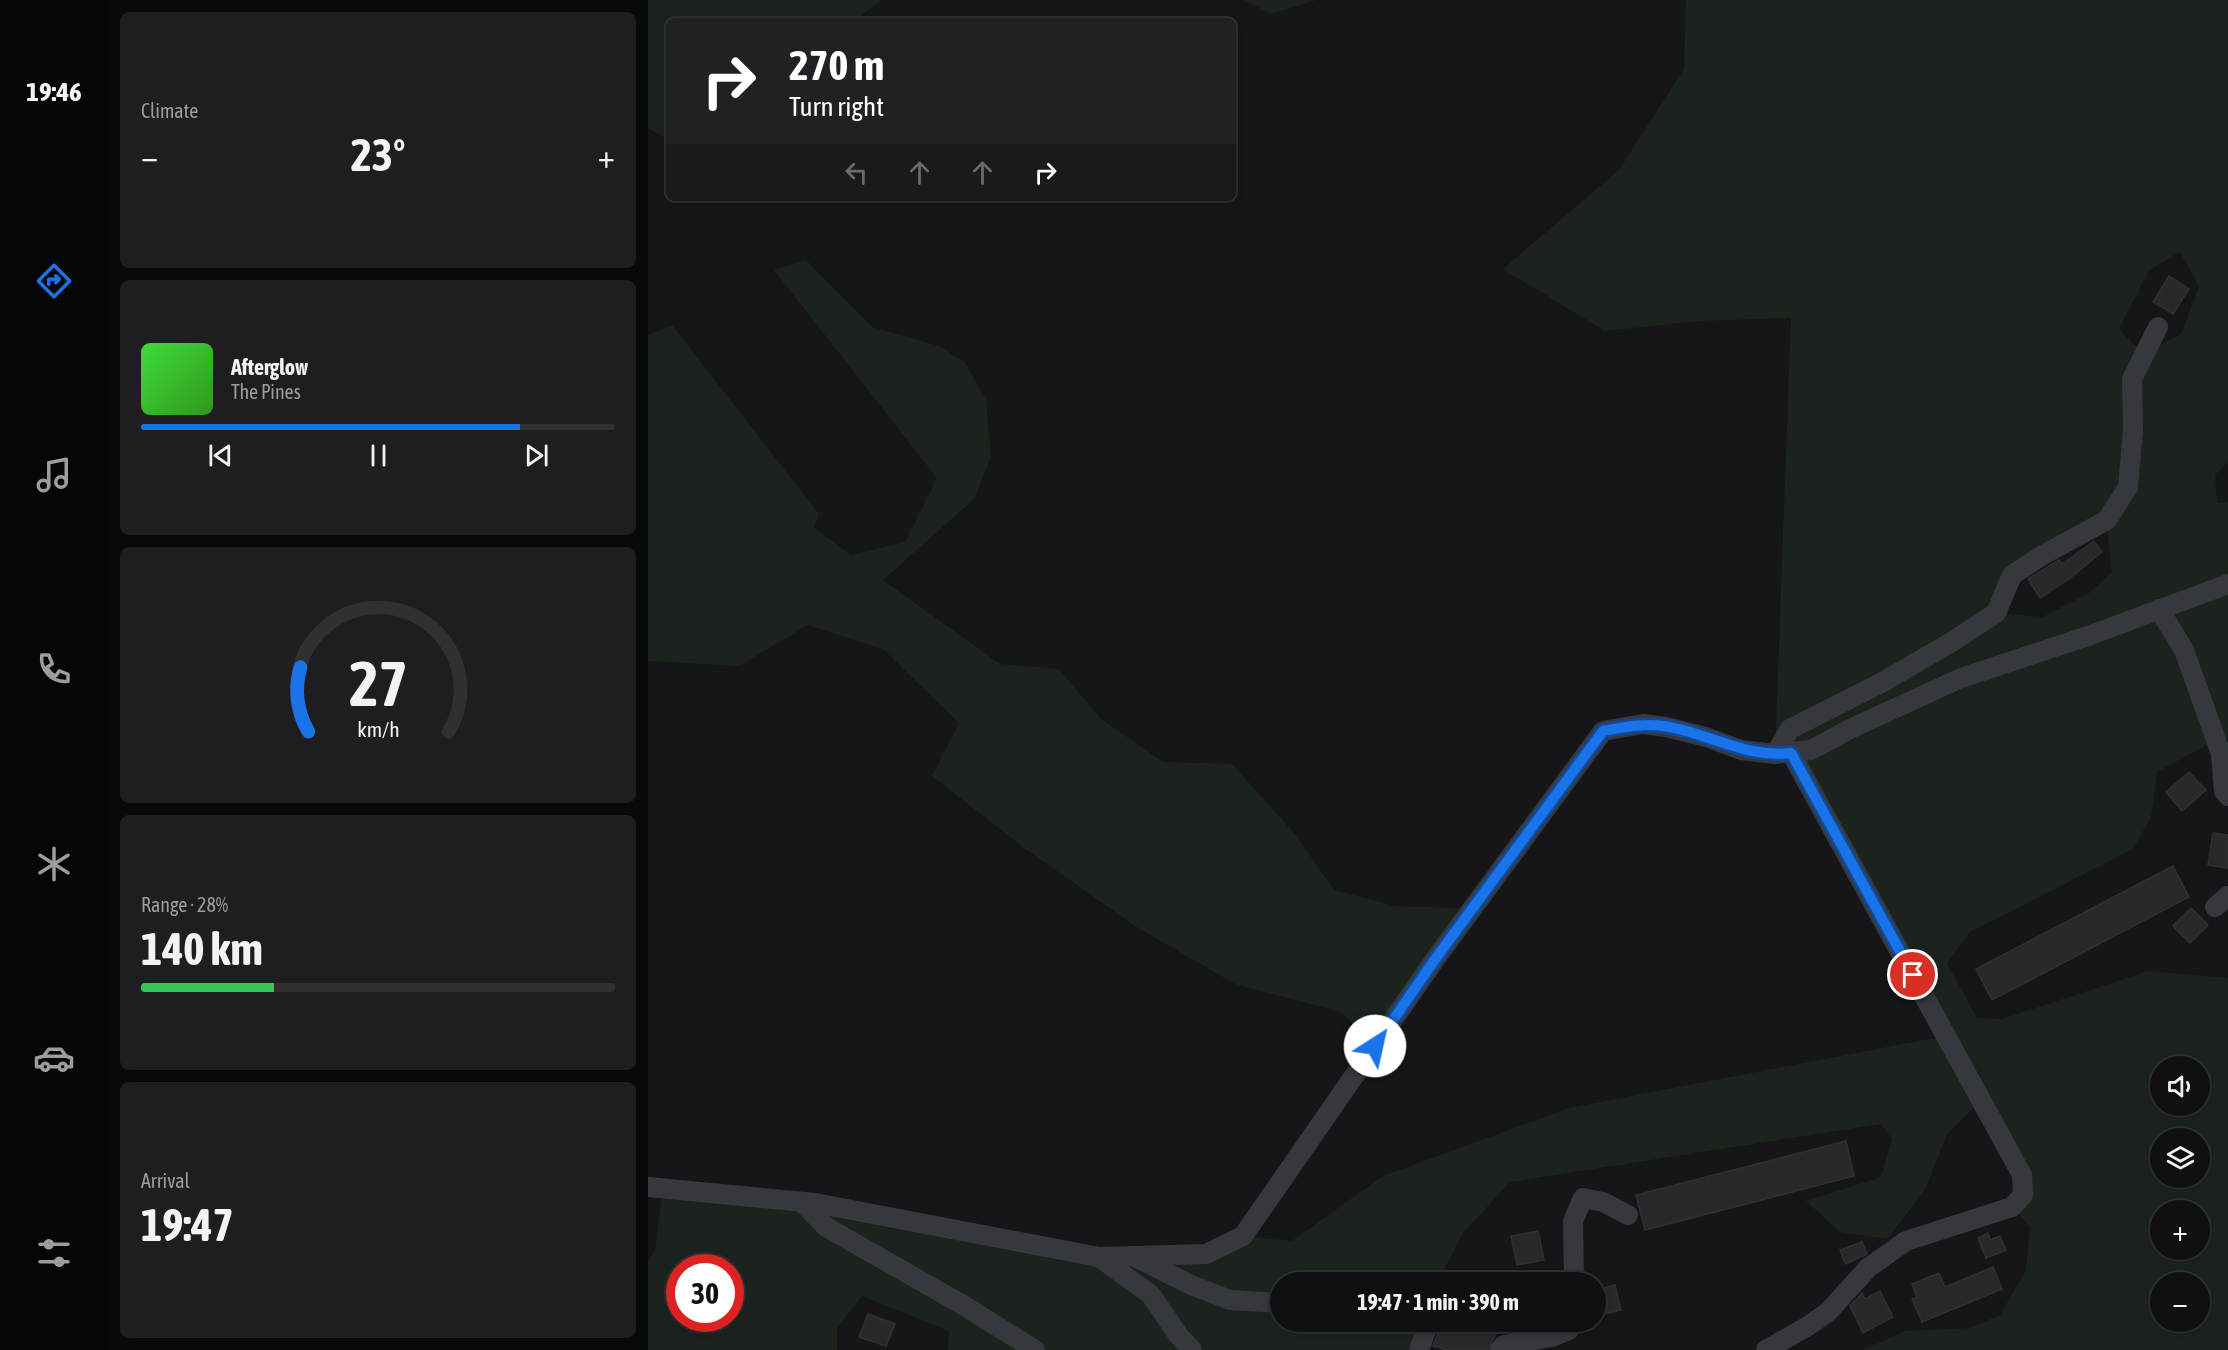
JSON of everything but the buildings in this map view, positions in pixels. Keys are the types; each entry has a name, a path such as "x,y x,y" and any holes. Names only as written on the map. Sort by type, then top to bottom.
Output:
{"street":[{"path":"1766,1350 1828,1312 1868,1268 1906,1241 2012,1207 2024,1195 2022,1175 1783,754 1790,729 1881,683 1996,613 2012,575 2107,520 2128,487 2133,430 2132,379 2158,327"},
{"path":"648,1187 802,1202 1099,1257 1206,1254 1243,1236 1436,958 1603,731 1643,724 1706,737 1742,750 1783,754 1811,750 1852,728 1961,678 2088,636 2228,584"},
{"path":"2159,609 2184,650 2222,754 2224,791 2228,796"},
{"path":"1574,1272 1573,1221 1583,1198 1603,1202 1628,1215"},
{"path":"802,1202 826,1227 963,1305 1035,1350"},
{"path":"1133,1256 1191,1285 1230,1300 1270,1302"},
{"path":"1099,1257 1151,1295 1179,1336 1192,1350"},
{"path":"1419,1350 1425,1332"},
{"path":"1500,1350 1504,1345 1552,1337 1564,1332"}],"shaded area":[{"path":"648,0 882,0 858,18 666,18 666,138 648,128"},
{"path":"1244,0 1316,0 1271,14"},
{"path":"1686,0 2228,0 2228,462 2215,475 2217,503 2228,502 2228,739 2216,740 2157,772 2151,817 2133,849 1970,932 1947,963 1977,1018 2002,1019 2148,971 2228,978 2228,1350 1863,1350 1905,1331 1970,1328 2000,1315 2026,1270 2030,1227 2012,1207 2023,1195 1981,1100 1947,1134 1925,1189 1888,1239 1840,1232 1806,1201 1881,1177 1892,1139 1881,1124 1510,1182 1463,1233 1443,1272 1270,1272 1270,1332 1425,1332 1419,1350 948,1350 949,1331 862,1296 837,1328 837,1350 648,1350 648,1261 655,1251 663,1188 1099,1257 1206,1254 1243,1236 1292,1241 1383,1176 1569,1108 1945,1036 1791,753 1775,754 1791,318 1698,321 1605,331 1503,269 1619,170 1684,69","holes":["2180,252 2199,286 2182,333 2144,355 2119,329 2149,270","2106,521 2112,572 2089,593 2043,617 1997,613 2012,575"]},
{"path":"806,260 872,327 939,346 964,362 986,399 991,457 974,499 883,580 1000,664 1059,669 1100,718 1163,762 1232,764 1295,834 1334,890 1395,906 1472,909 1375,1045 1341,1012 1235,984 1135,926 1023,847 932,776 959,723 883,649 808,625 739,666 648,661 648,335 672,325 819,514 814,528 851,555 905,542 937,478 774,270"}],"route":[{"path":"1375,1046 1436,958 1603,731 1643,724 1706,737 1742,750 1775,754 1791,753 1913,975"}]}
